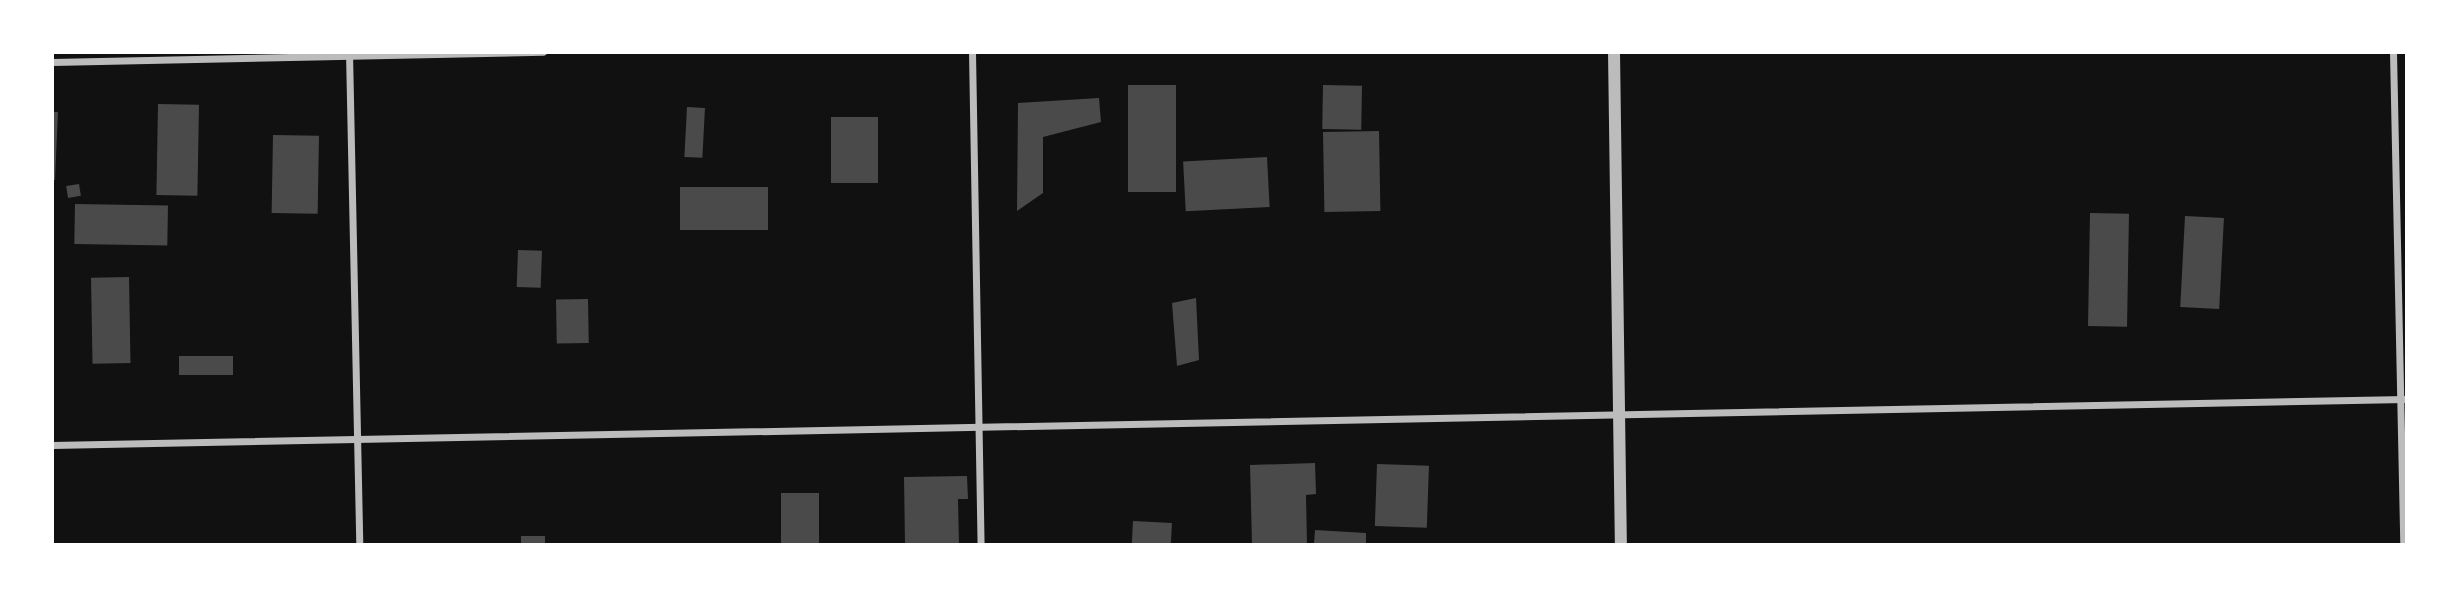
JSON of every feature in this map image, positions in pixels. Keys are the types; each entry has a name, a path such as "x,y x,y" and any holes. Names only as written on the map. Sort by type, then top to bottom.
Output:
{"street":[{"path":"52,62 543,52"},
{"path":"972,52 981,544"},
{"path":"1614,52 1621,544"},
{"path":"2393,52 2403,399 2403,544"},
{"path":"349,54 359,544"},
{"path":"52,445 2403,399"}],"building":[{"path":"1128,85 1176,85 1176,192 1128,192"},
{"path":"1323,85 1362,86 1361,130 1322,129"},
{"path":"1099,98 1101,122 1043,137 1043,193 1017,211 1018,103"},
{"path":"158,104 199,105 197,196 156,195"},
{"path":"687,107 705,108 702,158 684,157"},
{"path":"52,112 58,112 55,180 52,180"},
{"path":"831,117 878,117 878,183 831,183"},
{"path":"1379,131 1380,211 1324,212 1323,132"},
{"path":"273,135 319,136 318,214 272,213"},
{"path":"1267,157 1270,207 1186,211 1183,161"},
{"path":"79,184 81,196 68,198 66,186"},
{"path":"680,187 768,187 768,230 680,230"},
{"path":"75,204 168,206 167,246 74,244"},
{"path":"2090,213 2129,214 2127,327 2088,326"},
{"path":"2185,216 2224,218 2219,309 2180,307"},
{"path":"518,250 542,251 541,288 517,287"},
{"path":"129,277 131,363 93,364 91,278"},
{"path":"1196,298 1199,360 1177,366 1172,303"},
{"path":"588,299 589,343 557,344 556,300"},
{"path":"179,356 233,356 233,375 179,375"},
{"path":"1315,463 1316,494 1306,495 1307,544 1252,544 1250,465"},
{"path":"1377,464 1429,466 1427,528 1375,526"},
{"path":"967,476 968,499 958,499 959,544 905,544 904,477"},
{"path":"781,493 819,493 819,544 781,544"},
{"path":"1133,521 1172,523 1171,544 1132,544"},
{"path":"1315,530 1366,533 1366,544 1314,544"},
{"path":"521,536 545,536 545,544 521,544"}]}
